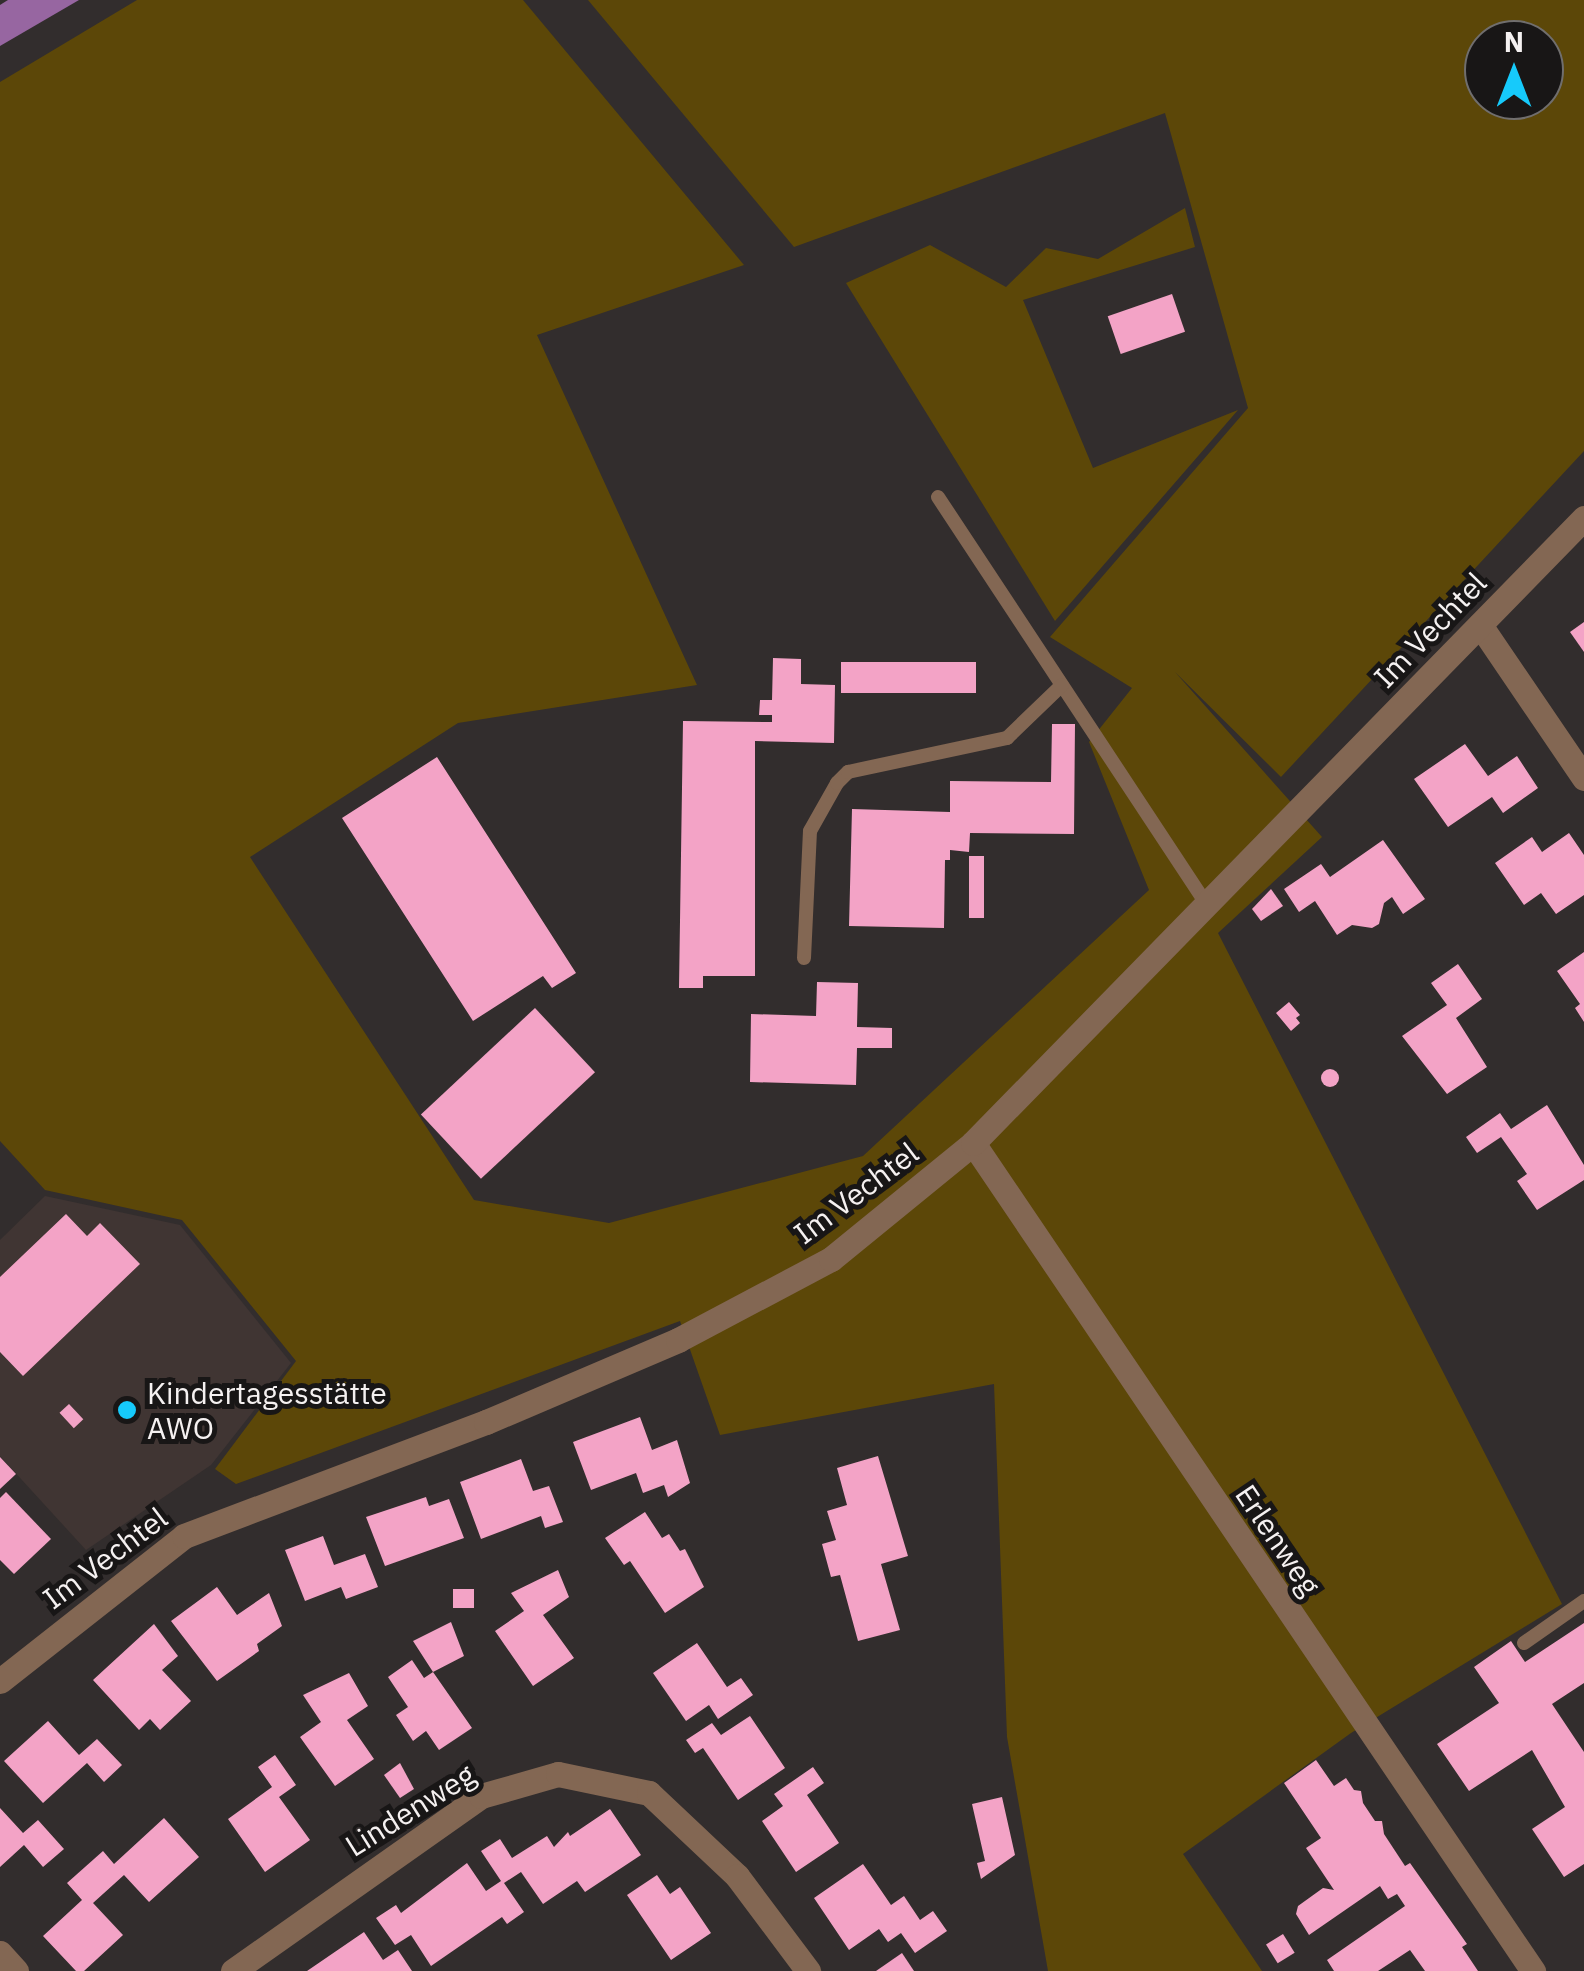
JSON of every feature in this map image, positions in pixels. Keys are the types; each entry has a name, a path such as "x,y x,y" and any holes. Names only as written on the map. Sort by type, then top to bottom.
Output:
{"street":[{"name":"Im Vechtel","path":"0,1681 184,1536 486,1422 678,1340 831,1259 973,1144 1584,518"},
{"path":"1480,625 1584,778"},
{"name":"Erlenweg","path":"973,1144 1533,1971"},
{"name":"Lindenweg","path":"232,1971 482,1796 558,1774 648,1793 737,1876 806,1970"},
{"path":"0,1952 16,1971"}],"lane":[{"path":"938,497 1207,905"},
{"path":"804,958 810,831 848,772 1007,738 1062,686"},
{"path":"1524,1643 1584,1601"}],"shaded area":[{"path":"8,0 79,0 0,46 0,5"},
{"path":"137,0 523,0 744,265 537,335 697,685 458,723 250,857 474,1200 609,1223 863,1156 1149,890 1089,742 1132,688 1050,637 1248,408 1165,113 794,247 588,0 1584,0 1584,451 1281,777 1175,672 1322,837 1218,933 1562,1604 1351,1733 1183,1854 1262,1971 1048,1971 1007,1737 994,1384 720,1435 680,1321 236,1484 215,1469 296,1361 182,1220 45,1190 0,1141 0,82"},
{"path":"1185,208 1195,247 1023,300 1093,468 1238,410 1055,621 846,283 930,245 1006,287 1046,248 1098,259"},
{"name":"Kindertagesstätte AWO","path":"45,1196 180,1225 291,1363 211,1465 86,1550 0,1456 0,1240"}],"building":[{"path":"1172,294 1185,332 1121,354 1108,316"},
{"path":"1584,622 1584,652 1570,632"},
{"path":"773,658 801,659 801,684 835,685 834,743 755,741 755,976 703,976 703,988 679,988 683,721 772,722 772,715 759,715 760,700 772,700"},
{"path":"841,662 976,662 976,693 841,693"},
{"path":"1052,724 1075,724 1074,834 970,833 969,852 950,850 950,860 945,860 944,928 849,926 852,809 950,812 950,781 1051,782"},
{"path":"1465,744 1488,776 1517,756 1538,788 1503,813 1492,797 1448,827 1414,779"},
{"path":"437,757 576,973 552,988 543,976 473,1021 342,818"},
{"path":"1569,833 1584,855 1584,895 1556,914 1541,893 1524,905 1495,863 1532,837 1542,852"},
{"path":"1383,840 1425,899 1403,914 1392,897 1384,903 1379,924 1372,928 1352,925 1337,935 1315,901 1299,912 1284,889 1321,864 1330,877"},
{"path":"969,856 984,856 984,918 969,918"},
{"path":"1271,889 1283,906 1261,921 1252,909"},
{"path":"1584,952 1584,1022 1575,1008 1580,1004 1557,971"},
{"path":"1458,964 1482,999 1456,1018 1487,1067 1447,1094 1402,1036 1447,1005 1431,983"},
{"path":"817,982 858,983 857,1027 892,1028 892,1048 857,1048 856,1085 750,1082 751,1014 816,1016"},
{"path":"1289,1002 1300,1015 1296,1018 1300,1023 1291,1031 1276,1013"},
{"path":"535,1008 595,1072 481,1179 421,1114"},
{"path":"1330,1069 1339,1078 1330,1087 1321,1078"},
{"path":"1547,1105 1584,1165 1584,1180 1537,1210 1517,1181 1527,1174 1501,1137 1477,1153 1466,1137 1500,1113 1511,1129"},
{"path":"66,1214 87,1236 100,1223 140,1264 23,1376 0,1352 0,1277"},
{"path":"69,1404 83,1419 74,1428 59,1413"},
{"path":"640,1417 652,1450 677,1440 690,1483 668,1497 664,1485 643,1493 636,1473 591,1490 573,1442"},
{"path":"878,1456 908,1556 881,1564 900,1630 858,1641 840,1575 831,1577 822,1544 836,1540 827,1511 847,1505 837,1468"},
{"path":"0,1457 16,1474 0,1489"},
{"path":"521,1459 533,1491 549,1486 563,1522 545,1528 541,1516 481,1539 460,1482"},
{"path":"6,1492 51,1539 14,1574 0,1560 0,1498"},
{"path":"426,1497 429,1506 449,1499 464,1538 385,1566 366,1517"},
{"path":"645,1512 662,1538 669,1534 680,1551 685,1549 704,1587 665,1613 630,1561 624,1565 605,1538"},
{"path":"323,1536 334,1565 365,1554 378,1587 346,1599 341,1587 305,1601 285,1550"},
{"path":"558,1570 569,1597 543,1615 574,1658 533,1686 495,1631 524,1611 511,1593"},
{"path":"217,1587 237,1615 269,1593 282,1626 257,1644 259,1651 217,1681 171,1621"},
{"path":"453,1589 474,1589 474,1608 453,1608"},
{"path":"451,1622 464,1656 433,1672 413,1641"},
{"path":"1584,1623 1584,1683 1552,1704 1584,1752 1584,1864 1564,1877 1532,1829 1565,1807 1532,1750 1469,1791 1437,1744 1499,1703 1474,1667 1511,1641 1525,1662"},
{"path":"154,1624 178,1656 162,1670 191,1701 160,1730 150,1719 139,1730 93,1680"},
{"path":"697,1643 727,1687 741,1678 753,1695 718,1719 709,1705 686,1721 653,1673"},
{"path":"412,1660 424,1678 433,1672 472,1728 439,1750 426,1731 413,1741 396,1715 408,1707 388,1677"},
{"path":"349,1673 368,1706 347,1720 374,1759 335,1786 300,1737 321,1722 303,1695"},
{"path":"750,1716 785,1768 738,1800 703,1748 695,1753 686,1740 712,1723 721,1735"},
{"path":"48,1721 79,1755 97,1739 122,1765 104,1782 87,1763 43,1803 4,1761"},
{"path":"275,1755 296,1785 279,1797 310,1840 265,1872 228,1819 272,1787 258,1767"},
{"path":"1316,1760 1334,1786 1346,1778 1354,1790 1361,1791 1363,1803 1375,1821 1382,1821 1384,1834 1405,1866 1410,1863 1467,1944 1462,1947 1478,1971 1425,1971 1410,1950 1378,1971 1334,1971 1327,1960 1405,1906 1397,1894 1388,1899 1380,1886 1309,1935 1296,1914 1298,1906 1323,1888 1334,1890 1306,1848 1321,1838 1284,1783"},
{"path":"400,1763 414,1789 400,1798 384,1775"},
{"path":"813,1767 824,1783 807,1795 839,1843 796,1872 762,1821 783,1806 774,1794"},
{"path":"1002,1797 1015,1855 981,1879 977,1863 985,1861 972,1804"},
{"path":"0,1808 23,1833 38,1820 64,1849 43,1867 24,1845 0,1867"},
{"path":"610,1809 641,1855 585,1892 577,1881 543,1904 521,1872 504,1883 524,1912 507,1924 502,1917 431,1966 411,1935 395,1945 376,1918 396,1905 401,1913 467,1863 486,1891 501,1881 481,1851 500,1839 512,1858 547,1836 554,1847 568,1832 570,1836"},
{"path":"164,1818 199,1857 149,1902 124,1875 93,1903 123,1935 84,1971 76,1971 43,1936 82,1900 67,1883 103,1851 114,1864"},
{"path":"863,1864 891,1905 904,1896 920,1920 933,1911 947,1931 915,1953 901,1933 888,1942 879,1929 849,1950 814,1898"},
{"path":"657,1875 670,1894 680,1887 711,1933 671,1960 627,1895"},
{"path":"364,1932 383,1960 398,1950 412,1971 307,1971"},
{"path":"1283,1934 1295,1953 1278,1963 1266,1945"},
{"path":"902,1953 914,1971 876,1971"}],"place":[{"name":"Kindertagesstätte AWO","path":"127,1410"}]}
